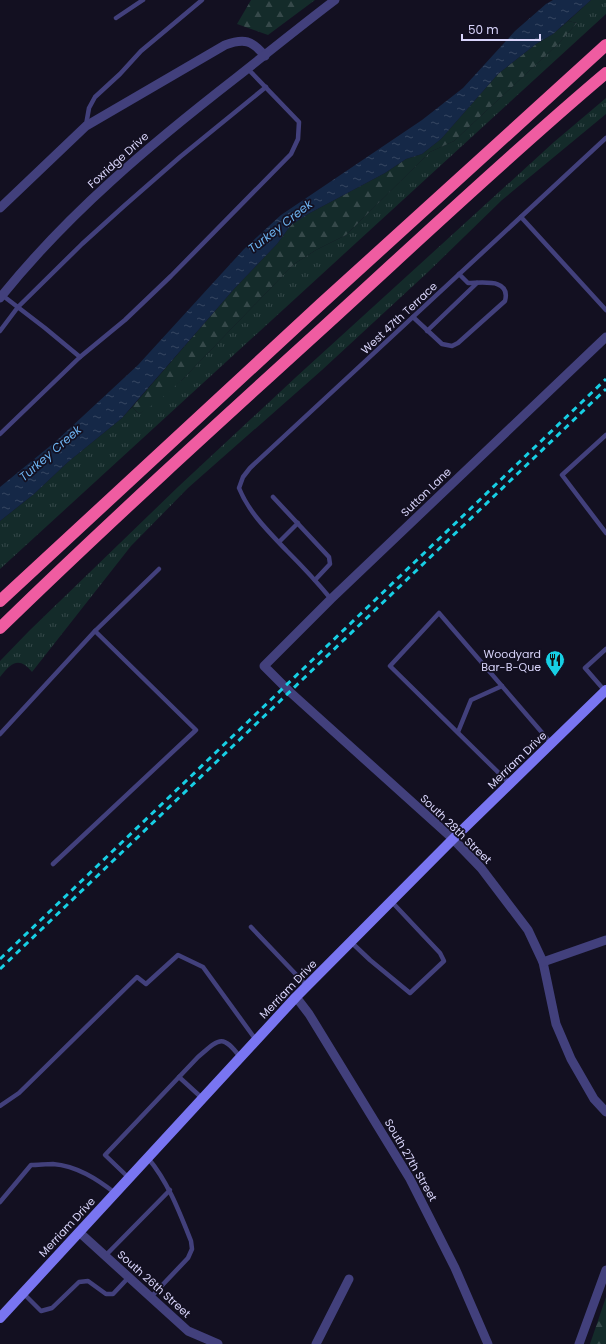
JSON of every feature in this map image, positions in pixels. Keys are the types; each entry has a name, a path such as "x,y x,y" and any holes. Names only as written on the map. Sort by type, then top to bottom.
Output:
{"highway":[{"path":"0,600 321,304 606,45"},
{"path":"0,628 125,509 508,158 606,74"}],"main road":[{"name":"Merriam Drive","path":"0,1318 296,997 453,839 606,691"}],"street":[{"name":"Foxridge Drive","path":"1,296 55,236 111,182 171,129 335,0"},
{"path":"0,208 86,126 225,44 239,41 249,42 257,47 265,56"},
{"name":"Sutton Lane","path":"264,666 331,599 606,337"},
{"name":"South 28th Street","path":"264,666 290,692 453,839 481,868 528,930 543,962 556,1024 570,1059 594,1099 606,1112"},
{"path":"543,962 606,940"},
{"name":"South 27th Street","path":"296,997 309,1014 410,1179 455,1268 488,1344"},
{"name":"South 26th Street","path":"79,1232 188,1331 218,1344"},
{"path":"579,1344 606,1270"},
{"path":"316,1344 349,1279"}],"lane":[{"path":"116,18 143,0"},
{"path":"86,126 89,108 95,97 120,74 141,51 202,0"},
{"path":"0,434 80,357 125,320 171,276 291,154 298,139 299,122 248,69"},
{"path":"0,331 18,308 82,244 180,157 266,87"},
{"name":"West 47th Terrace","path":"331,599 315,580 259,522 239,488 243,476 606,138"},
{"path":"521,217 606,310"},
{"path":"413,318 442,344 452,346 458,343 505,301 505,289 499,285 492,282 468,283 459,274"},
{"path":"427,331 476,283"},
{"path":"1,296 80,357"},
{"path":"606,435 562,475 606,533"},
{"path":"273,497 329,556 330,564 315,580"},
{"path":"279,542 298,523"},
{"path":"0,734 95,632 159,569"},
{"path":"510,784 390,666 439,613 551,743"},
{"path":"53,864 196,730 95,632"},
{"path":"606,649 585,668 606,691"},
{"path":"458,732 471,700 502,686"},
{"path":"351,941 370,960 410,993 444,961 440,953 392,901"},
{"path":"251,927 307,986"},
{"path":"0,1106 19,1093 137,977 146,984 178,955 203,967 256,1040"},
{"path":"129,1178 105,1155 198,1057 214,1044 219,1041 230,1043 240,1057"},
{"path":"179,1077 202,1098"},
{"path":"148,1158 158,1170 170,1190 191,1240 192,1249 188,1258 151,1298"},
{"path":"0,1202 31,1165 54,1164 78,1170 115,1193"},
{"path":"105,1256 170,1190"},
{"path":"23,1293 42,1311 52,1308 79,1282 88,1281 106,1294 113,1294 129,1277"}],"green space":[{"path":"251,0 315,0 268,35 237,24"},
{"path":"591,0 606,0 606,14 0,569 0,521 34,494 68,462 122,418 132,407 139,414 182,380 294,264 316,250 346,235 430,152 454,141 558,44 577,23 568,21"},
{"path":"568,21 577,23 558,44 454,141 430,152 346,235 316,250 294,264 182,380 157,402 139,414 132,407 234,289 277,244 291,225 308,214 385,173 406,159 422,154 441,139 498,74 536,44 553,34"},
{"path":"606,98 606,114 502,200 427,273 322,370 188,488 131,546 32,672 23,664 15,663 0,677 0,661 179,486 554,142"},
{"path":"606,1297 606,1344 590,1344"}],"water":[{"name":"Turkey Creek","path":"553,0 591,0 553,34 536,44 498,74 441,139 422,154 406,159 385,173 308,214 291,225 277,244 234,289 122,418 68,462 34,494 0,521 0,487 55,442 138,365 244,249 281,215 422,120 463,88 515,31 546,4"}],"railway":[{"path":"0,959 606,379"},
{"path":"0,969 606,389"}],"place":[{"name":"Woodyard Bar-B-Que","path":"555,677"}]}
